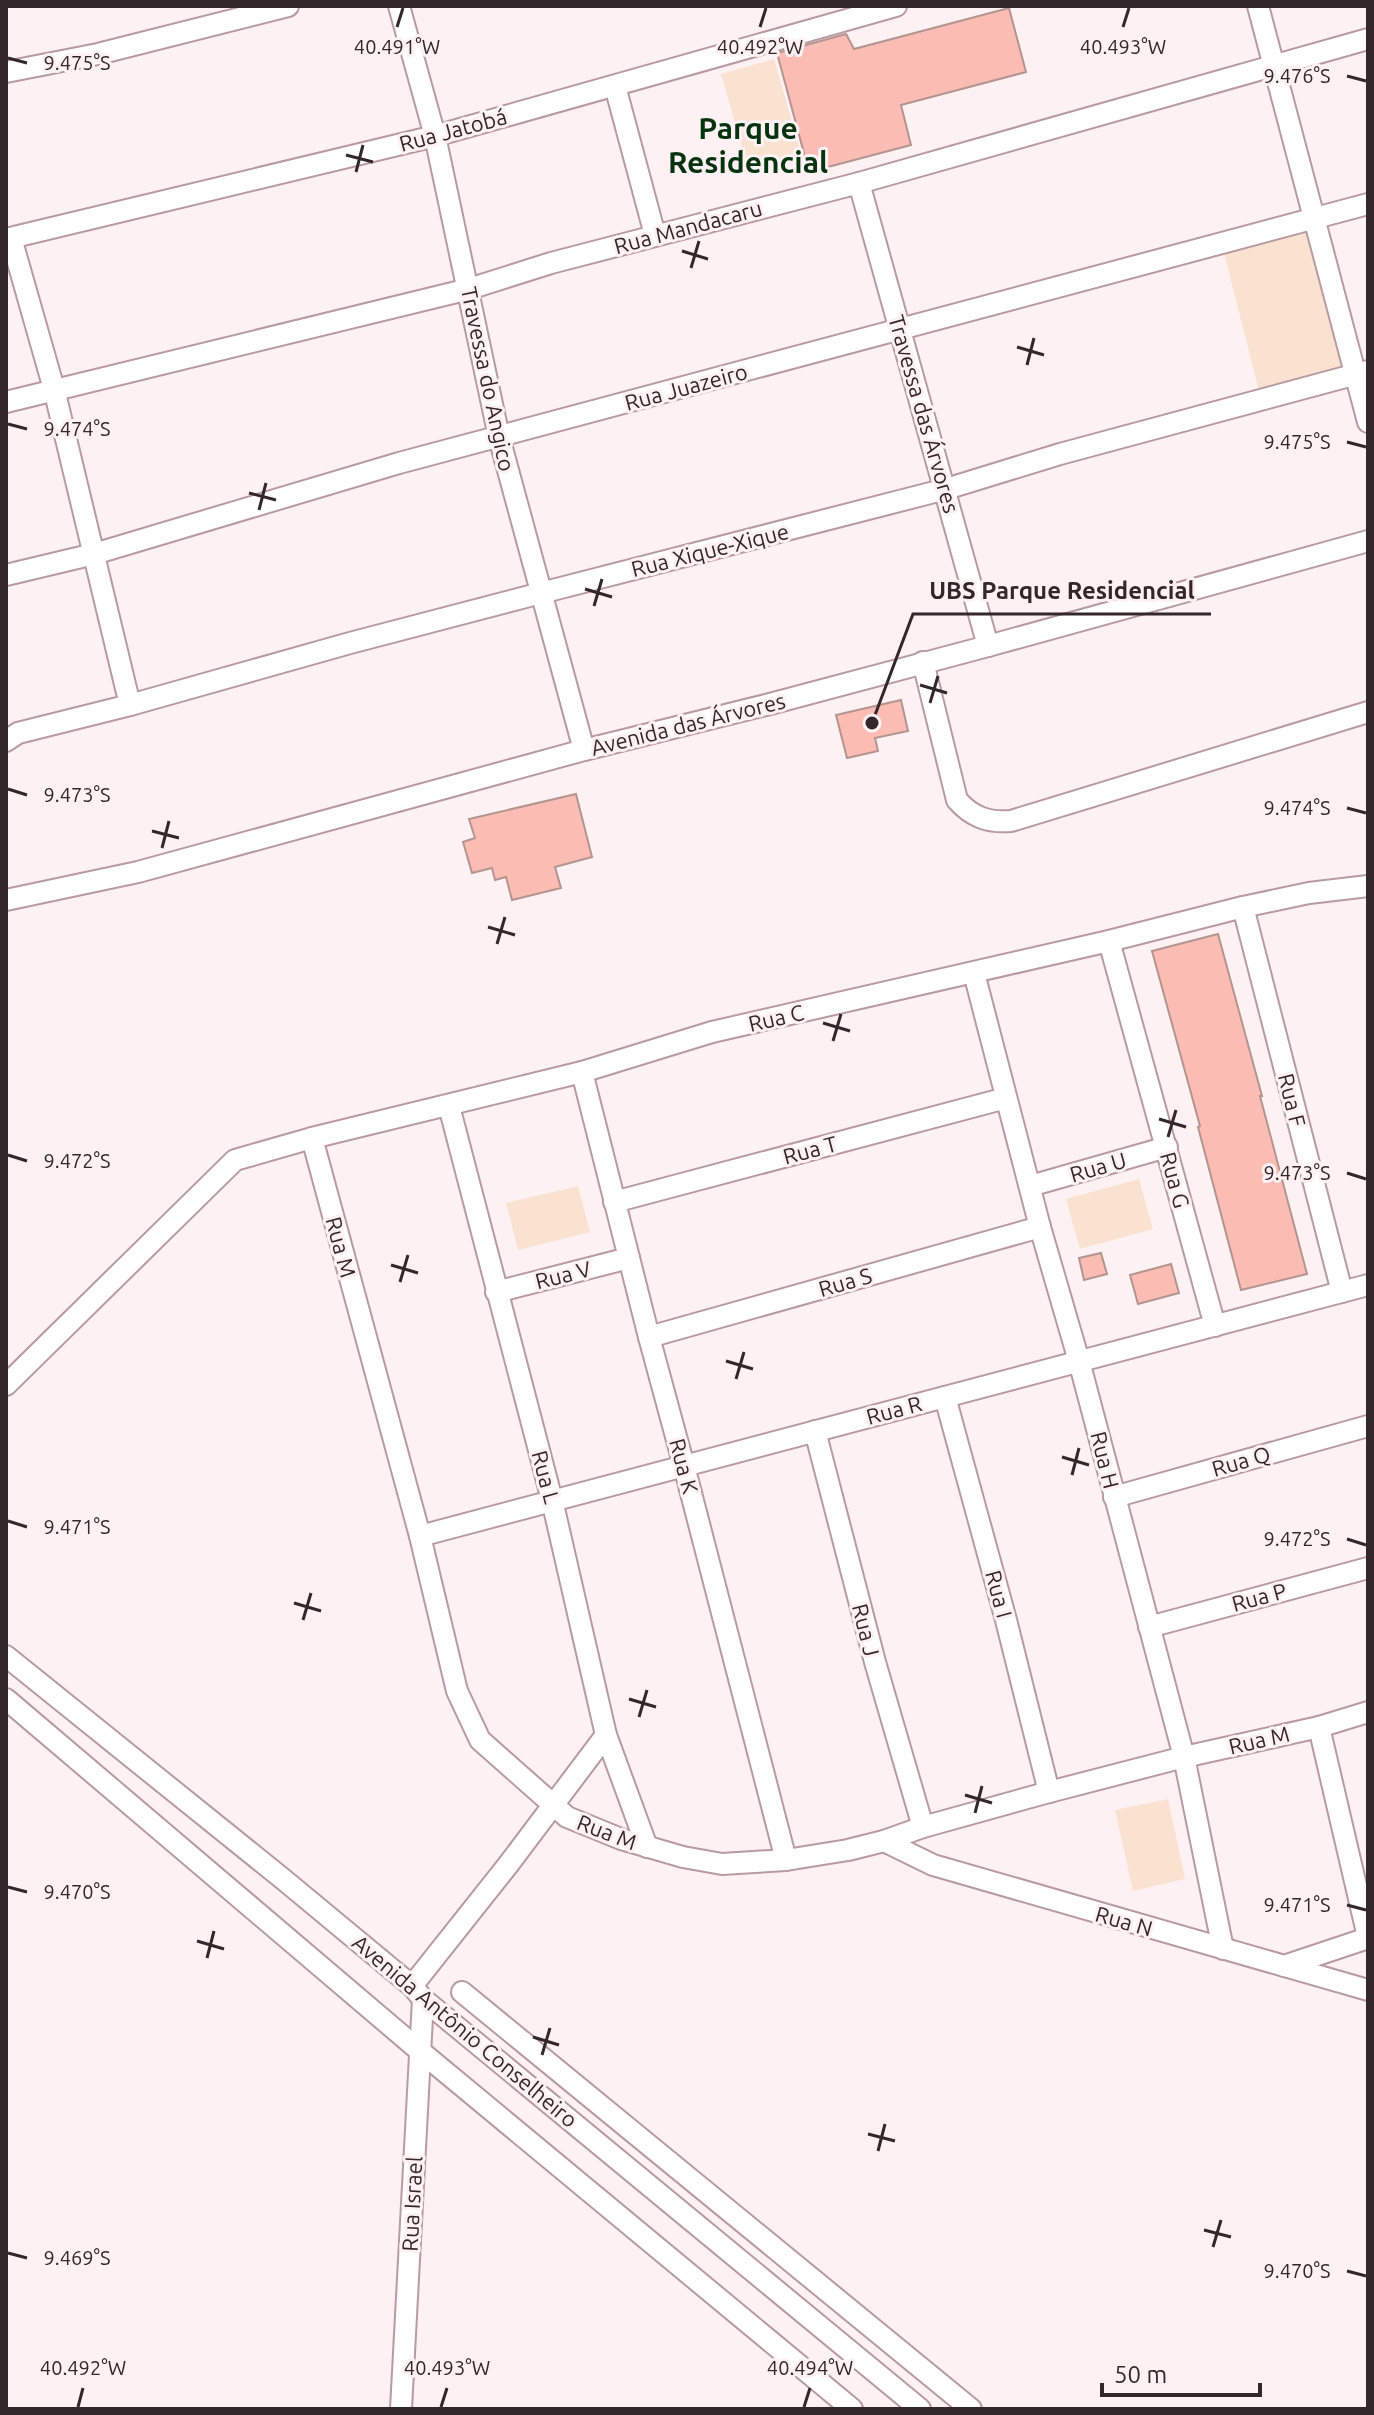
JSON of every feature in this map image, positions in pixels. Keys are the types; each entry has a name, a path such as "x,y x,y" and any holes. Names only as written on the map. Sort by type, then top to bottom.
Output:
{"street":[{"path":"6,72 98,54 288,6"},
{"name":"Travessa do Angico","path":"399,6 435,136 499,437 584,750"},
{"path":"813,6 819,27"},
{"name":"Rua Jatobá","path":"8,238 435,136 896,6"},
{"path":"1258,6 1313,217 1362,373 1368,422"},
{"name":"Rua Mandacaru","path":"6,402 469,289 551,263 859,183 1368,39"},
{"path":"615,86 655,235"},
{"name":"Travessa das Árvores","path":"859,183 988,646"},
{"name":"Rua Juazeiro","path":"6,575 94,554 399,463 1368,204"},
{"path":"8,238 54,389 130,705"},
{"name":"Rua Xique-Xique","path":"6,741 18,733 350,643 946,489 1060,454 1362,373"},
{"name":"Avenida das Árvores","path":"6,900 138,872 584,750 988,646 1368,541"},
{"path":"923,662 957,800 967,811 990,821 1011,821 1368,712"},
{"name":"Rua C","path":"6,1385 235,1160 582,1072 712,1032 974,973 1243,907 1309,893 1368,886"},
{"name":"Rua F","path":"1243,907 1342,1292"},
{"name":"Rua G","path":"1109,941 1215,1326"},
{"name":"Rua H","path":"974,973 1184,1757 1223,1949"},
{"name":"Rua K","path":"582,1072 786,1860"},
{"name":"Rua T","path":"614,1202 1006,1098"},
{"name":"Rua L","path":"449,1106 552,1500 606,1735 647,1847"},
{"name":"Rua M","path":"312,1138 420,1536 457,1691 480,1740 567,1817 647,1847 722,1864 786,1860 884,1841 1049,1792 1184,1757 1319,1727 1368,1712"},
{"name":"Rua U","path":"1030,1186 1167,1147"},
{"name":"Rua S","path":"649,1337 1040,1227"},
{"name":"Rua V","path":"496,1292 629,1258"},
{"name":"Rua R","path":"420,1536 1368,1285"},
{"name":"Rua I","path":"945,1397 1049,1792"},
{"name":"Rua Q","path":"1114,1497 1368,1426"},
{"name":"Rua J","path":"815,1431 875,1662 923,1827"},
{"name":"Rua P","path":"1149,1627 1368,1568"},
{"name":"Avenida Antônio Conselheiro","path":"6,1656 283,1879 920,2409"},
{"path":"6,1699 420,2051 852,2409"},
{"path":"1284,1966 1368,1938 1319,1727"},
{"path":"417,1993 606,1735"},
{"name":"Rua N","path":"884,1841 933,1865 1368,1990"},
{"path":"462,1992 971,2409"},
{"name":"Rua Israel","path":"401,2409 420,2051 417,1993"}],"shaded area":[{"path":"774,59 801,153 748,168 721,74"},
{"path":"1308,228 1344,370 1259,391 1223,249"},
{"path":"1139,1179 1153,1229 1080,1249 1066,1199"},
{"path":"578,1186 590,1232 518,1250 506,1203"},
{"path":"1168,1799 1185,1879 1133,1891 1115,1810"}],"building":[{"path":"1009,8 1026,72 901,105 911,145 809,172 777,53 846,34 854,49"},
{"path":"901,700 908,731 875,738 878,751 847,758 836,715"},
{"path":"576,794 592,857 555,867 561,888 512,900 506,877 495,880 492,868 472,873 463,842 475,838 469,819"},
{"path":"1218,934 1307,1274 1241,1290 1152,951"},
{"path":"1101,1253 1107,1274 1084,1280 1079,1258"},
{"path":"1171,1264 1179,1293 1138,1304 1130,1275"}],"place":[{"name":"UBS Parque Residencial","path":"872,723"}],"district":[{"name":"Parque Residencial","path":"748,146"}]}
